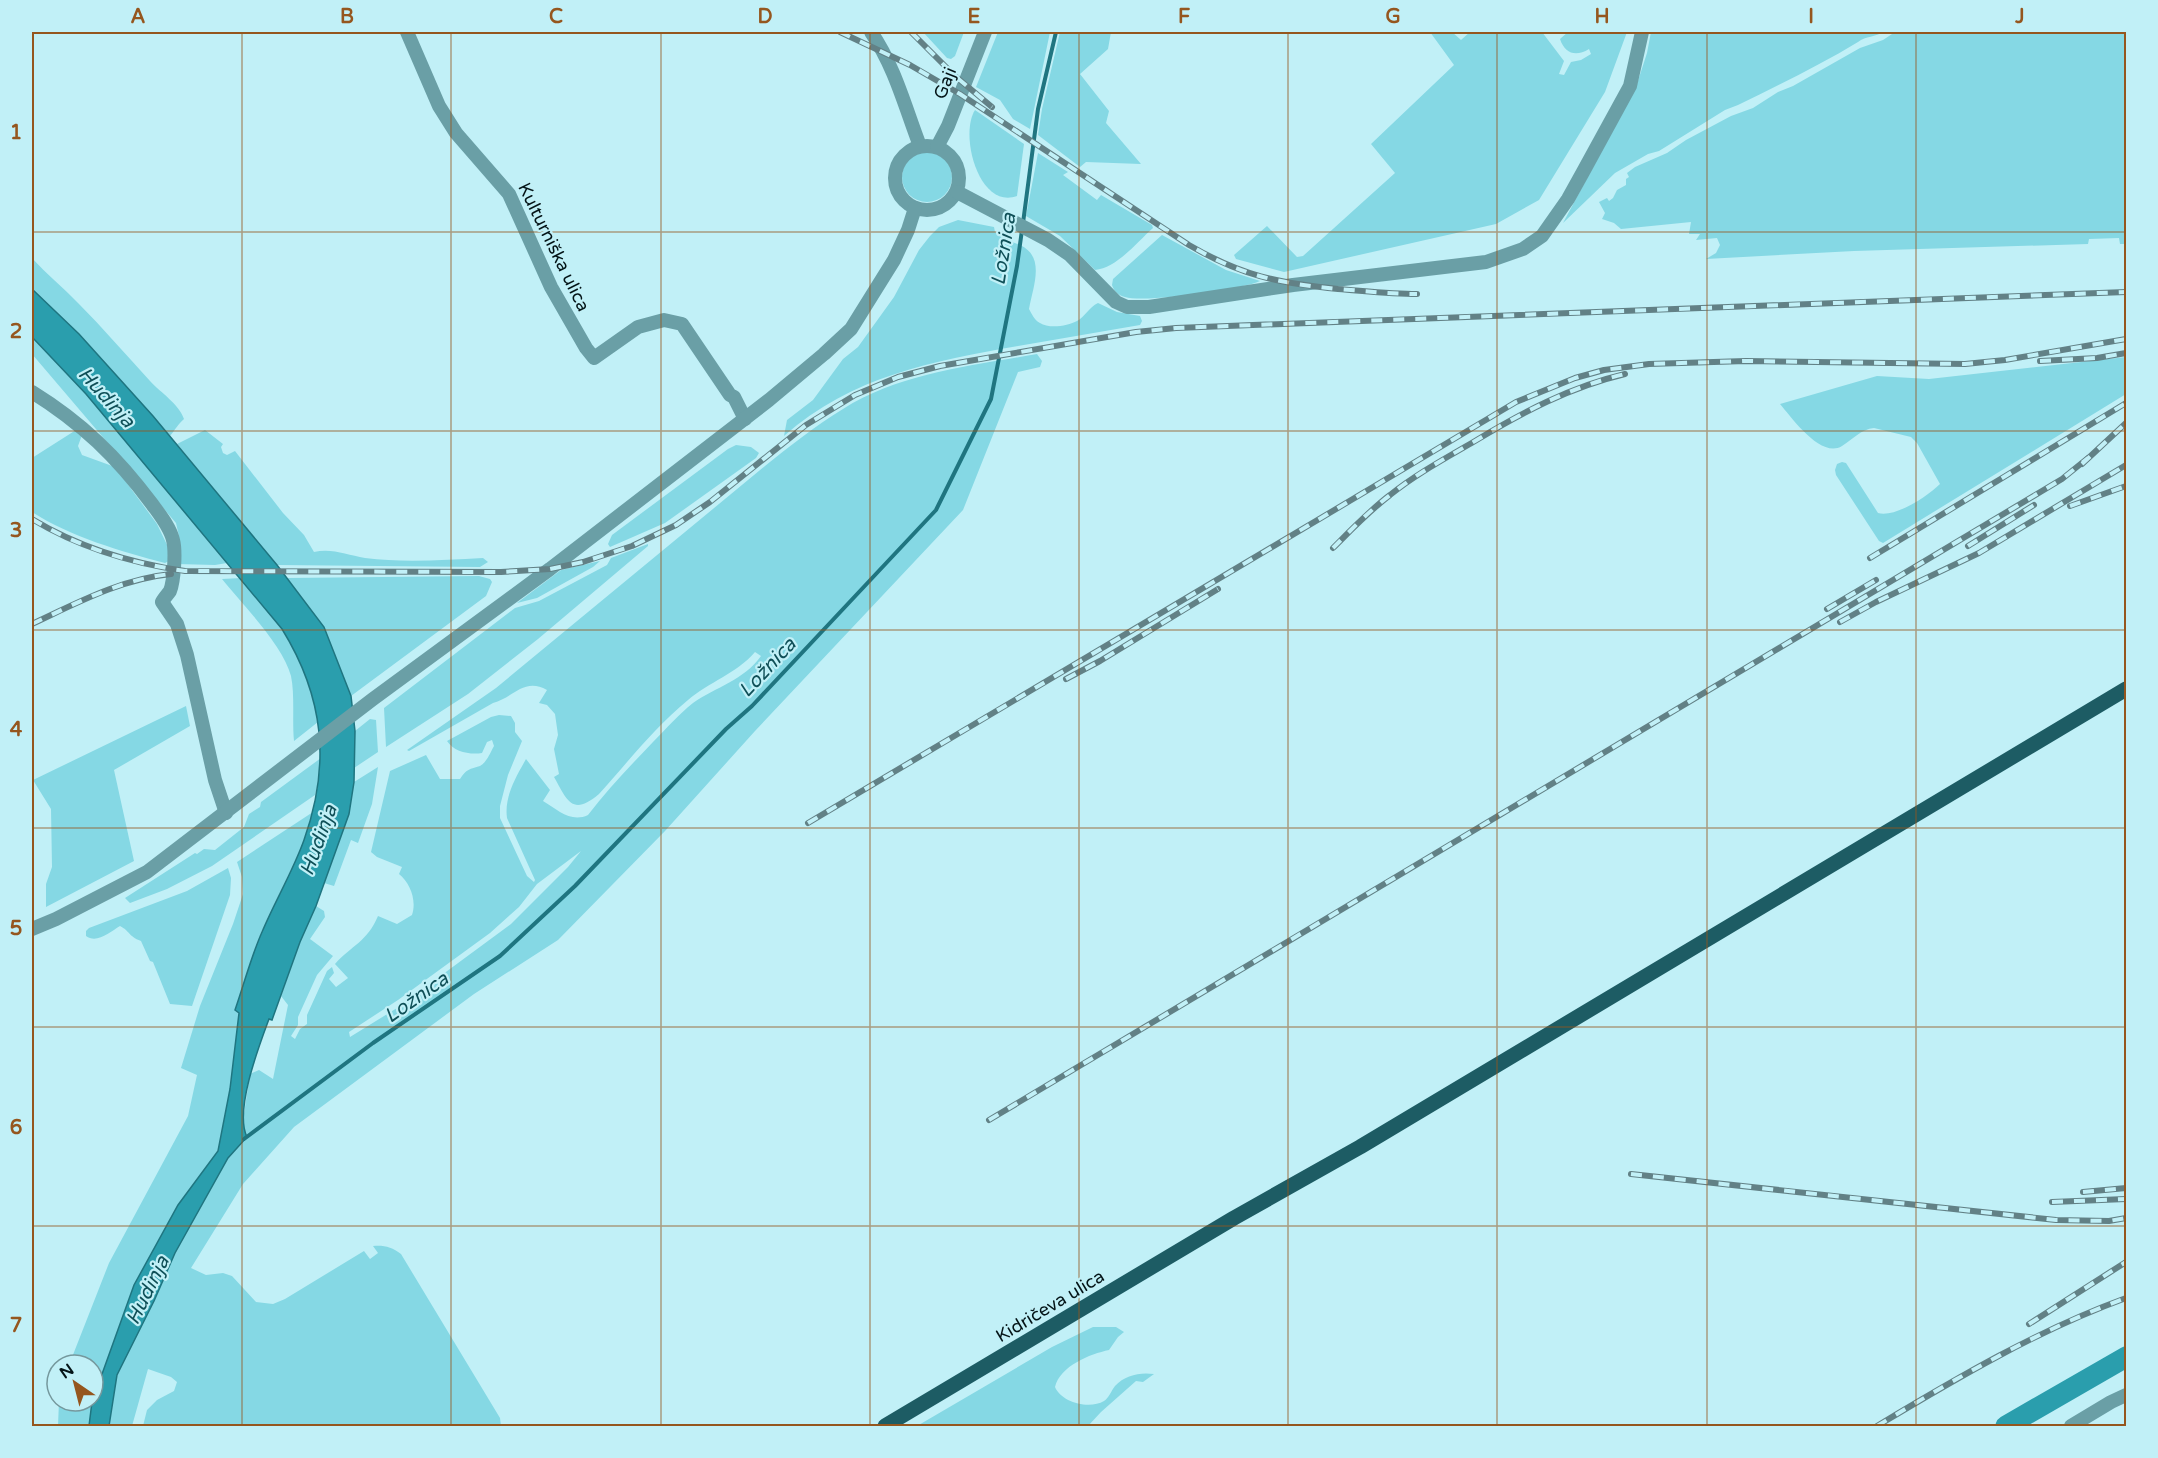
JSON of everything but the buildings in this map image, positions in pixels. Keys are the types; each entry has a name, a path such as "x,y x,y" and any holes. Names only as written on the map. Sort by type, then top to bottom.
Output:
{"main road":[{"name":"Kidričeva ulica","path":"885,1426 1234,1218 1370,1142 2127,689"}],"street":[{"name":"Kulturniška ulica","path":"407,32 439,106 456,133 509,194 551,287 594,358 638,327 664,320 682,324 730,395 734,396 745,419"},
{"path":"872,32 885,53 897,80 920,146"},
{"name":"Gaji","path":"937,147 948,126 985,32"},
{"path":"957,192 1048,240 1070,255 1110,297 1127,307 1149,307 1293,285 1486,262 1523,249 1542,236 1568,199 1630,86 1642,32"},
{"path":"920,146 937,147 946,151 954,159 959,169 957,192 949,202 939,208 927,210 915,208 903,200 897,191 895,172 898,163 904,155 920,146"},
{"path":"32,929 147,872 301,753 550,569 769,400 850,329 894,260 915,208"},
{"path":"32,392 72,418 101,443 133,478 165,522 173,541 173,574 170,590 162,602 177,624 187,655 215,780 226,813"},
{"path":"2071,1426 2127,1395"}],"shaded area":[{"path":"923,32 964,32 955,56 951,59 947,58"},
{"path":"998,32 1050,32 1030,129 1013,119 1000,100 976,87"},
{"path":"1060,32 1111,32 1108,49 1080,74 1109,111 1106,123 1141,164 1086,162 1080,167 1038,135"},
{"path":"1430,32 1452,32 1461,40 1470,32 1542,32 1564,61 1559,74 1564,75 1571,62 1581,60 1591,54 1589,49 1580,53 1568,51 1560,39 1568,32 1627,32 1605,92 1539,200 1496,224 1284,272 1236,259 1234,255 1267,226 1297,257 1303,256 1395,173 1371,144 1454,65"},
{"path":"1651,32 1884,32 1861,40 1799,75 1725,110 1659,151 1648,154 1615,173 1563,223 1636,87"},
{"path":"1895,32 2126,32 2126,244 2120,244 2119,238 2089,239 2088,244 1854,251 1706,259 1716,253 1720,245 1717,238 1696,240 1700,234 1689,234 1691,222 1621,229 1614,223 1602,219 1605,213 1599,202 1613,198 1617,190 1626,185 1626,179 1629,177 1627,173 1635,167 1667,153 1731,116 1753,108 1860,48 1883,40"},
{"path":"975,110 1024,144 1017,196 1004,197 992,192 983,182 976,168 969,136"},
{"path":"927,152 945,159 952,177 945,195 927,202 909,195 902,177 909,159"},
{"path":"1038,153 1068,172 1063,175 1097,200 1101,195 1152,225 1153,228 1119,260 1095,270 1060,236 1026,216"},
{"path":"958,220 994,227 995,232 1028,250 1033,257 1036,273 1029,309 1040,323 1053,326 1073,323 1098,303 1117,312 1140,316 1142,321 1140,325 955,358 895,374 837,399 784,436 787,420 813,400 843,359 858,347 894,297 919,250 930,236 939,227"},
{"path":"1162,235 1226,270 1260,281 1233,288 1171,297 1136,298 1118,294 1112,285 1113,279"},
{"path":"32,258 178,408 184,419 170,436 79,334 32,289"},
{"path":"32,337 86,394 227,563 176,564 179,536 176,523 32,354"},
{"path":"1037,354 1042,361 1040,367 1018,372 963,510 755,731 665,831 558,940 474,994 294,1127 243,1184 191,1268 206,1275 223,1273 232,1276 256,1302 273,1304 364,1251 370,1259 378,1253 373,1246 384,1246 394,1250 401,1254 500,1418 501,1426 143,1426 147,1410 157,1400 174,1391 177,1382 171,1377 148,1369 132,1426 109,1426 117,1375 175,1253 228,1158 246,1137 242,1127 250,1074 259,1070 273,1079 288,1005 281,996 300,942 316,906 324,911 325,917 310,939 333,956 317,975 298,1017 298,1025 291,1036 295,1039 300,1029 307,1024 307,1015 327,971 332,967 334,973 329,979 336,987 348,978 335,964 364,938 378,916 397,924 412,915 413,898 409,887 399,874 402,867 377,857 371,852 390,771 426,755 440,779 460,779 466,771 485,762 494,746 492,740 487,742 482,753 477,754 458,750 447,741 491,717 511,716 515,723 515,732 522,741 508,775 500,806 500,818 527,876 534,882 507,818 509,795 526,759 550,790 543,801 570,816 588,815 620,777 683,712 702,697 738,677 761,656 755,652 748,660 688,700 653,733 599,794 582,804 571,803 554,777 559,774 554,749 558,735 555,714 547,705 539,703 547,690 539,687 525,687 409,751 407,750 496,688 765,466 833,416 865,397 912,379 962,367","holes":["581,851 511,924 397,1008 350,1037 349,1032 398,1000 490,933 519,907 537,884"]},
{"path":"2126,357 2126,394 1883,543 1879,541 1836,475 1837,464 1846,463 1878,513 1893,512 1920,500 1940,484 1917,443 1911,437 1874,428 1861,433 1842,446 1834,449 1825,447 1799,427 1780,404 1877,376 1929,379"},
{"path":"76,430 82,435 78,446 82,455 115,467 157,524 169,549 169,561 165,563 96,542 63,529 32,512 32,458"},
{"path":"205,430 223,444 221,447 223,453 227,455 235,451 283,513 304,535 314,552 333,551 365,558 394,560 483,558 488,562 480,567 277,565 177,444"},
{"path":"736,445 751,447 759,453 756,458 665,523 610,547 608,544 612,535"},
{"path":"648,544 538,639 468,694 386,747 384,708 515,608 539,601 607,565 611,558"},
{"path":"600,561 537,598 517,603 561,570"},
{"path":"479,576 490,579 492,582 486,596 351,696 324,627 287,578"},
{"path":"241,578 289,640 309,682 318,722 294,741 292,683 287,664 271,638 222,579"},
{"path":"186,706 190,726 114,770 134,861 46,907 46,884 52,867 51,809 33,780"},
{"path":"370,719 376,720 378,752 354,768 355,731"},
{"path":"321,758 321,771 315,795 212,866 167,889 130,903 125,898 195,853 204,849 215,850 244,827 249,814 260,807 261,802"},
{"path":"378,767 372,804 358,843 351,840 334,886 324,883 349,814 354,782"},
{"path":"313,812 304,842 261,933 235,1010 239,1013 230,1089 218,1151 178,1205 134,1285 105,1367 105,1353 74,1353 109,1263 188,1116 197,1075 181,1068 200,1006 243,894 242,877 237,862"},
{"path":"228,868 231,878 230,895 192,1006 170,1004 153,962 150,961 141,941 120,926 99,938 86,936 89,928 187,891"},
{"path":"1093,1327 1116,1327 1124,1332 1109,1350 1077,1362 1063,1373 1055,1387 1063,1397 1076,1403 1098,1404 1106,1400 1115,1386 1123,1379 1143,1373 1154,1374 1143,1382 1136,1381 1088,1426 917,1426 1052,1347"},
{"path":"59,1413 91,1413 89,1426 58,1426"}],"water":[{"name":"Hudinja","path":"32,289 79,334 153,416 277,565 324,627 351,696 355,731 354,782 349,814 316,906 254,1061 244,1111 247,1137 228,1158 175,1253 117,1375 109,1426 89,1426 91,1413 105,1413 105,1366 134,1285 178,1205 218,1151 230,1089 239,1013 235,1010 258,941 300,852 313,812 318,785 319,732 315,706 307,680 282,629 86,394 32,337"}],"waterway":[{"name":"Ložnica","path":"1023,223 1038,109 1056,32"},
{"name":"Ložnica","path":"244,1139 373,1043 500,956 575,886 726,729 752,706 936,510 991,399 1022,230"},
{"path":"2006,1426 2126,1357"}],"railway":[{"path":"840,32 910,65 960,94 1208,256 1244,271 1278,281 1338,289 1417,294"},
{"path":"911,32 955,76 992,107"},
{"path":"32,519 68,538 106,553 145,564 185,571 501,572 550,569 583,562 632,546 676,525 710,502 806,425 855,395 898,377 940,366 1136,332 1176,328 2126,292"},
{"path":"808,823 1516,402 1575,378 1604,370 1649,364 1746,361 1965,364 2005,360 2126,339"},
{"path":"2040,361 2097,358 2126,353"},
{"path":"1333,548 1382,501 1442,460 1511,420 1566,393 1625,374"},
{"path":"1870,558 2126,403"},
{"path":"2082,464 2126,423"},
{"path":"989,1120 2062,479 2088,458"},
{"path":"1840,622 1876,602 1979,553 2126,465"},
{"path":"2070,506 2126,486"},
{"path":"1968,546 2034,505"},
{"path":"32,624 117,586 171,574"},
{"path":"1827,609 1876,580"},
{"path":"1066,679 1100,661 1218,589"},
{"path":"1631,1174 2056,1220 2109,1221 2126,1218"},
{"path":"2083,1192 2126,1188"},
{"path":"2052,1202 2126,1199"},
{"path":"2029,1324 2126,1262"},
{"path":"1877,1426 2030,1340 2126,1298"}]}
